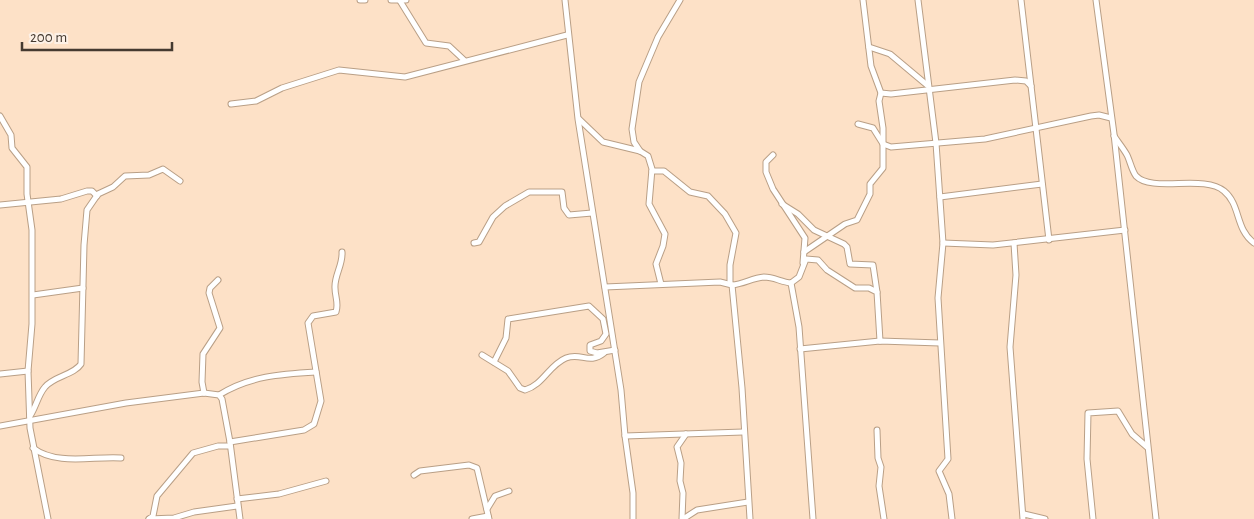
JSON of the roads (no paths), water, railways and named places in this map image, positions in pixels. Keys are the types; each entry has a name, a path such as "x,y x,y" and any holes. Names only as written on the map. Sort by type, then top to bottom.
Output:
{"street":[{"path":"360,0 365,0"},
{"path":"391,0 403,1 426,43 449,46 464,60"},
{"path":"564,0 578,119 588,169 592,214 615,350 633,493 633,519"},
{"path":"640,151 634,142 632,129 640,77 658,38 680,0"},
{"path":"804,252 844,224 857,220 862,214 870,192 870,184 883,168 879,100 881,93 872,66 863,0"},
{"path":"918,0 936,143 943,243 938,298 948,459 939,471 948,488 952,519"},
{"path":"1021,0 1049,240"},
{"path":"1096,0 1114,134 1156,519"},
{"path":"231,104 256,101 282,88 339,70 406,77 464,60 567,35"},
{"path":"869,47 890,54 928,87"},
{"path":"881,93 891,94 928,87 1015,80 1026,82 1031,86"},
{"path":"858,124 873,128 883,144 891,146 985,139 1098,115 1111,118"},
{"path":"0,116 4,126 10,132 12,148 28,167 28,202 32,230 30,283 33,295 28,371 30,419 33,448 48,519"},
{"path":"578,119 603,142 640,151 648,156 652,171 649,204 665,234 663,246 657,260 661,284"},
{"path":"1114,134 1136,175 1143,181 1158,184 1184,182 1218,187 1224,191 1234,206 1243,234 1254,243"},
{"path":"772,155 766,162 766,172 782,204 803,232 805,238 803,263 799,277 791,283"},
{"path":"30,419 44,387 58,376 79,367 81,364 86,216 90,204 97,196 127,175 149,175 163,169 180,181"},
{"path":"652,171 664,171 690,192 705,194 725,214 736,233 730,266 742,388 743,432 750,519"},
{"path":"940,197 1042,184"},
{"path":"0,206 60,199 86,191 92,191 97,196"},
{"path":"474,244 479,242 490,222 504,206 529,192 562,192 564,208 569,214 592,214"},
{"path":"782,204 798,214 808,226 847,248 850,264 873,265 877,292 880,341"},
{"path":"943,243 993,245 1124,230"},
{"path":"1014,243 1016,275 1010,347 1024,517 1045,519"},
{"path":"149,519 152,516 157,496 194,453 218,446 311,427 321,407 308,323 313,316 336,312 338,306 335,282 342,263 342,252"},
{"path":"803,263 806,259 818,260 834,275 856,288 870,288 877,292"},
{"path":"605,287 661,284 742,284 762,277 791,283"},
{"path":"204,393 202,382 203,354 220,328 209,293 210,288 218,280"},
{"path":"791,283 799,327 813,519"},
{"path":"33,295 83,288"},
{"path":"494,362 506,338 508,319 589,306 603,318 606,334 601,341 590,345 590,351 592,353 615,350"},
{"path":"800,349 880,341 940,344"},
{"path":"482,354 508,371 520,388 525,390 542,380 559,361 568,357 592,360 606,351"},
{"path":"0,374 28,371"},
{"path":"0,426 126,403 204,393 219,395 255,378 316,372"},
{"path":"219,395 222,399 230,444 240,519"},
{"path":"1093,519 1087,459 1088,413 1118,411 1132,434 1147,447"},
{"path":"877,430 878,458 881,470 879,486 884,519"},
{"path":"625,436 743,432"},
{"path":"682,519 681,463 677,447 686,434"},
{"path":"33,448 47,456 77,459 121,458"},
{"path":"414,475 420,471 469,465 477,468 488,518 472,519"},
{"path":"236,499 278,494 326,481"},
{"path":"487,510 495,496 509,491"},
{"path":"682,519 698,510 748,502"},
{"path":"149,519 174,518 194,512 237,506"}]}
